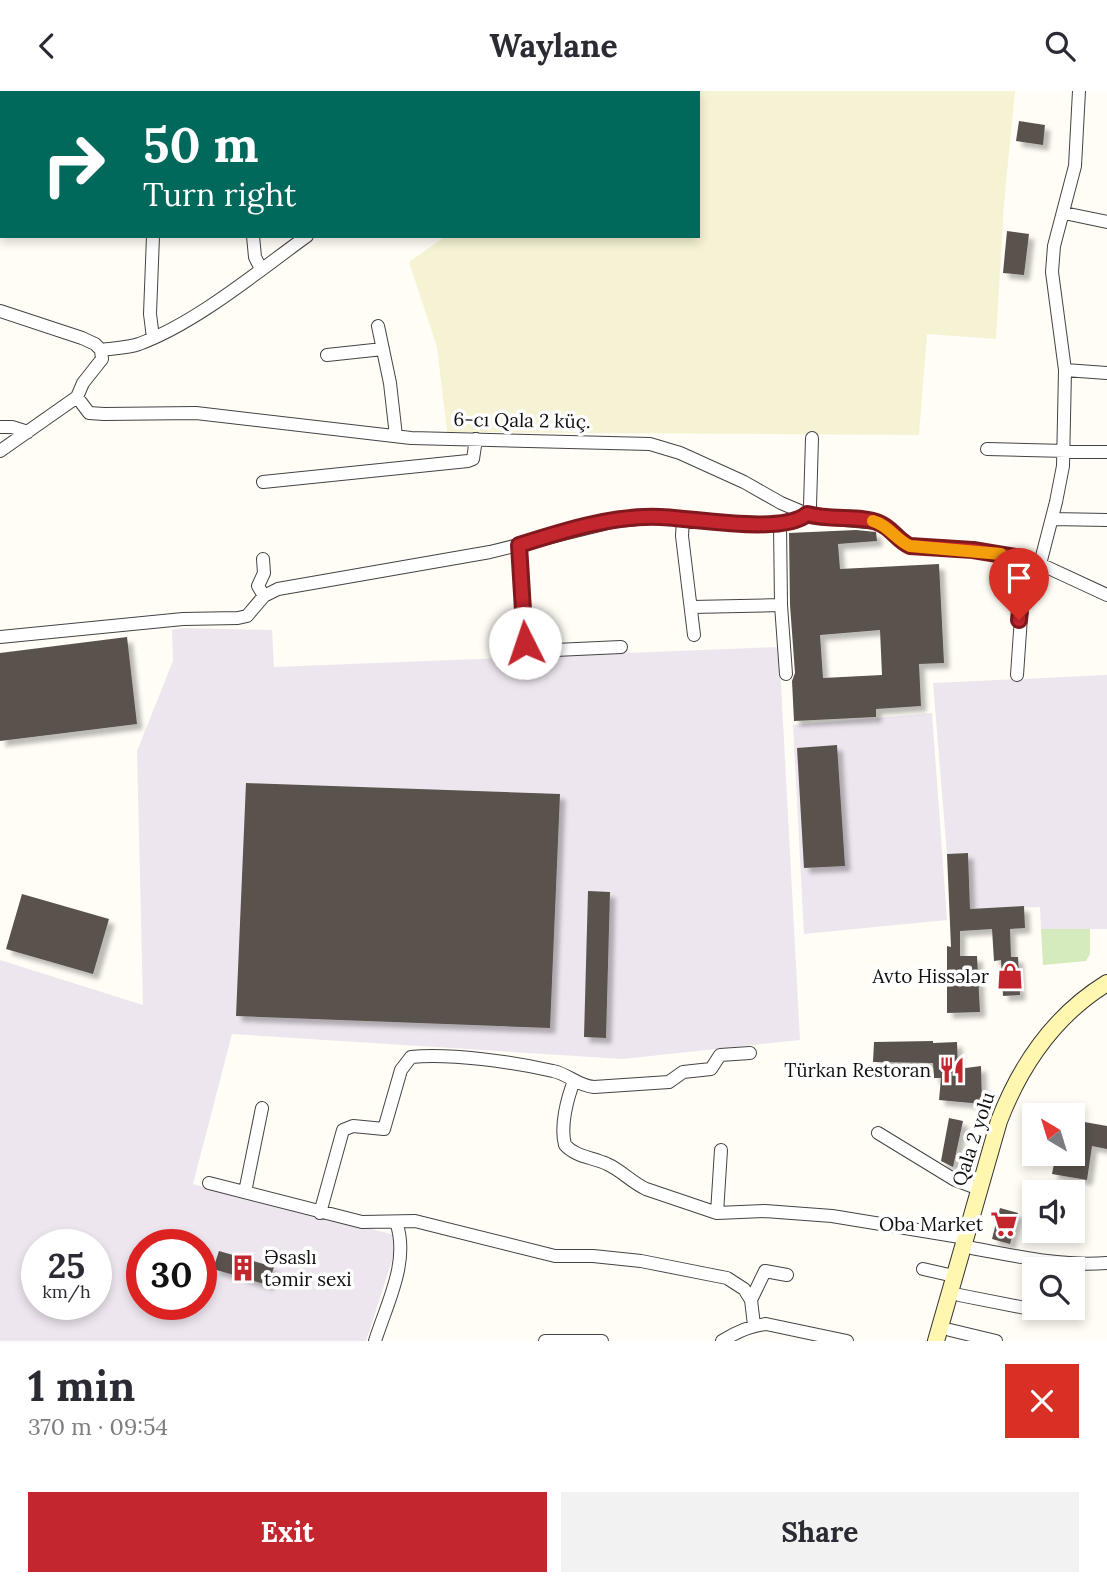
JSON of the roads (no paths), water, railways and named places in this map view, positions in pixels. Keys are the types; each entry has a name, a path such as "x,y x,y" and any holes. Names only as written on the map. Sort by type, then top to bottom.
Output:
{"main road":[{"name":"Qala 2 yolu","path":"948,1336 959,1295 979,1189 999,1121 1020,1074 1046,1035 1064,1015 1107,983"},
{"name":"Qala 2 yolu","path":"936,1341 954,1276 969,1243 1008,1124 1028,1079 1054,1041 1072,1022 1107,994"}],"street":[{"path":"1040,564 1052,519 1064,450 1065,370 1052,272 1054,246 1075,166 1079,91"},
{"path":"1064,213 1107,222"},
{"path":"153,238 150,314 153,338"},
{"path":"253,238 255,257 261,269"},
{"path":"101,350 136,345 153,338 197,313 304,238"},
{"path":"0,311 95,344 101,350 102,359 83,383 77,397 0,451"},
{"path":"378,326 395,411 396,436"},
{"path":"327,355 383,349"},
{"path":"1065,370 1107,373"},
{"name":"6-cı Qala 2 küç.","path":"77,397 85,409 94,414 196,413 396,436 650,444 680,453 807,514 821,518 879,523 910,546 973,550 1025,559 1107,595"},
{"path":"0,427 12,427 27,432"},
{"path":"0,638 183,619 237,618 247,616 264,596 278,589 519,545 616,521 650,517 780,524 795,522 807,514 811,499 812,438"},
{"path":"263,482 468,461 475,455 476,439"},
{"path":"987,449 1107,452"},
{"path":"684,519 682,536 694,635"},
{"path":"1052,519 1107,520"},
{"path":"780,524 781,605 786,674"},
{"path":"519,545 525,643 528,648 533,651 621,647"},
{"path":"263,559 264,573 258,586 264,596"},
{"path":"1017,675 1025,559"},
{"path":"692,607 781,605"},
{"path":"320,1213 343,1130 353,1126 384,1129 401,1070 411,1057 504,1062 557,1072 582,1085 594,1087 669,1083 683,1072 711,1069 720,1055 750,1053"},
{"path":"574,1081 569,1093 563,1136 565,1145 570,1150 611,1166 646,1189 717,1213 765,1211 832,1216 1063,1262 1107,1263"},
{"path":"245,1192 262,1108"},
{"path":"878,1133 956,1180 979,1189"},
{"path":"717,1213 722,1150"},
{"path":"209,1183 362,1222 415,1221 555,1256 593,1256 641,1261 727,1278 744,1289 751,1300 754,1325"},
{"path":"375,1341 401,1258 401,1237 396,1222"},
{"path":"923,1269 954,1276"},
{"path":"751,1300 765,1272 787,1275"},
{"path":"959,1295 1022,1307"},
{"path":"722,1341 754,1325 774,1325 847,1341"},
{"path":"948,1336 996,1341"},
{"path":"545,1341 602,1341"}],"place":[{"name":"Avto Hissələr","path":"1010,976"},
{"name":"Türkan Restoran","path":"952,1070"},
{"name":"Oba Market","path":"1004,1224"},
{"name":"Əsaslı təmir sexi","path":"243,1268"}]}
